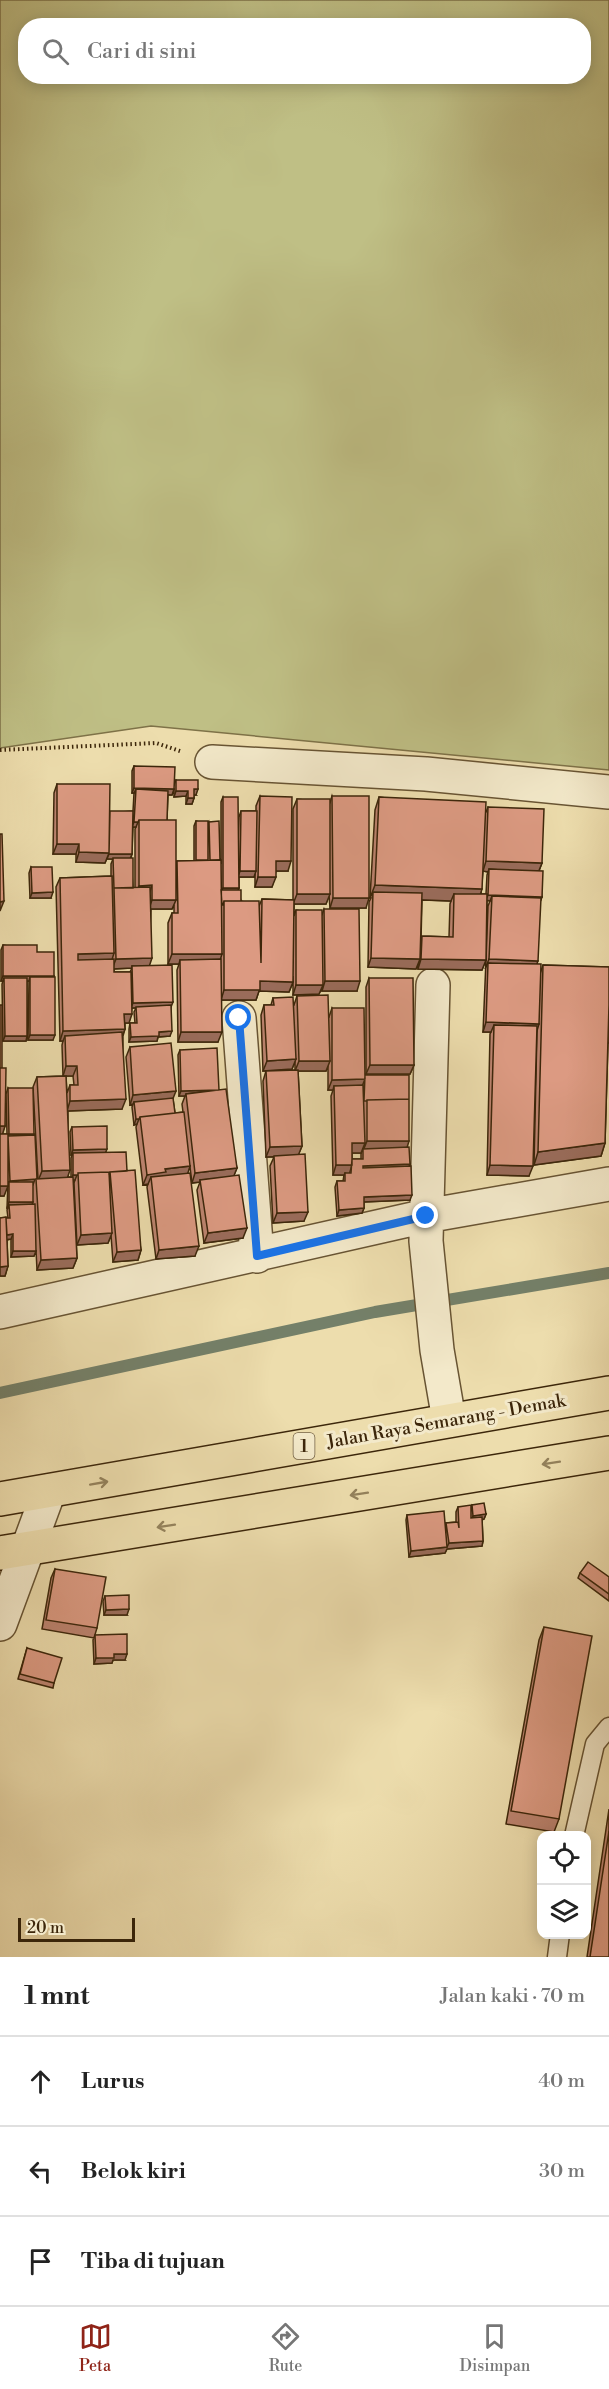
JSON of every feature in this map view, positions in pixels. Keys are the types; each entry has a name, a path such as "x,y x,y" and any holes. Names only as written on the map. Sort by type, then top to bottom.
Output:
{"highway":[{"name":"Jalan Raya Semarang - Demak","path":"0,1499 609,1393"},
{"path":"15,1550 609,1453"}],"street":[{"path":"212,762 426,774 609,792"},
{"path":"433,986 426,1228 437,1350 449,1420"},
{"path":"239,1018 257,1256"},
{"path":"0,1312 257,1256 426,1228 609,1184"},
{"path":"0,1624 15,1550 49,1491"}],"lane":[{"path":"575,1831 595,1743 609,1727"},
{"path":"557,1957 559,1939"}],"path":[{"path":"0,750 156,743 212,762"}],"green space":[{"path":"0,0 609,0 609,770 151,726 0,748"}],"building":[{"path":"134,766 175,767 174,789 134,788"},
{"path":"176,780 198,780 198,789 194,789 194,798 188,798 188,791 176,791"},
{"path":"57,784 110,784 109,853 79,852 79,844 57,844"},
{"path":"136,789 168,791 167,820 134,822"},
{"path":"260,796 292,797 291,861 276,861 276,877 258,877"},
{"path":"332,796 369,796 369,898 333,898"},
{"path":"223,797 238,797 239,888 223,888"},
{"path":"379,797 486,802 482,889 375,885"},
{"path":"297,799 330,799 330,894 297,894"},
{"path":"488,807 544,809 542,863 486,861"},
{"path":"110,811 133,811 132,854 109,854"},
{"path":"241,811 257,811 256,871 240,871"},
{"path":"139,820 176,820 176,900 152,900 152,885 139,886"},
{"path":"196,821 208,821 208,860 196,860"},
{"path":"219,821 220,860 210,860 209,822"},
{"path":"0,834 2,834 4,901 0,902"},
{"path":"113,858 133,858 133,888 114,889"},
{"path":"221,860 222,954 172,954 172,913 178,913 177,861"},
{"path":"31,867 52,867 53,892 32,893"},
{"path":"489,869 543,871 542,897 488,895"},
{"path":"112,876 114,953 78,954 78,960 114,959 114,972 131,972 132,1014 124,1014 125,1029 63,1031 60,878"},
{"path":"150,887 152,958 116,959 114,888"},
{"path":"221,890 241,890 241,901 224,901 222,905"},
{"path":"373,892 422,893 420,959 371,958"},
{"path":"454,894 487,894 486,960 421,959 422,936 453,937"},
{"path":"492,896 541,898 538,961 489,959"},
{"path":"262,899 294,900 293,982 260,981 260,990 224,990 224,901 259,901 261,963"},
{"path":"324,909 359,909 360,981 325,981"},
{"path":"296,910 322,910 323,985 296,985"},
{"path":"3,945 37,945 37,952 54,952 54,976 3,976"},
{"path":"221,959 222,1032 181,1032 180,960"},
{"path":"488,963 541,964 539,1024 486,1022"},
{"path":"172,965 173,1002 133,1003 132,966"},
{"path":"543,965 609,967 605,1143 538,1152"},
{"path":"30,977 55,977 55,1035 30,1035"},
{"path":"4,978 27,978 27,1036 5,1036"},
{"path":"369,978 413,978 414,1065 370,1065"},
{"path":"328,995 330,1061 299,1061 297,996"},
{"path":"293,997 296,1059 267,1061 264,1005 274,1005 273,998"},
{"path":"0,1005 2,1005 2,1068 0,1068"},
{"path":"171,1005 172,1031 159,1032 159,1036 131,1037 130,1023 137,1023 136,1007"},
{"path":"332,1008 364,1008 365,1079 332,1080"},
{"path":"494,1025 537,1026 533,1166 490,1165"},
{"path":"122,1032 126,1099 70,1101 70,1085 78,1085 77,1066 66,1066 65,1036"},
{"path":"171,1043 176,1091 133,1095 130,1047"},
{"path":"217,1048 219,1090 181,1091 180,1050"},
{"path":"0,1068 6,1068 5,1126 0,1126"},
{"path":"298,1070 302,1146 270,1147 266,1071"},
{"path":"365,1075 409,1075 409,1099 364,1101"},
{"path":"66,1076 70,1170 42,1171 37,1077"},
{"path":"363,1085 365,1143 352,1143 352,1165 336,1165 334,1086"},
{"path":"8,1088 33,1088 34,1134 9,1134"},
{"path":"226,1089 237,1168 195,1173 186,1094"},
{"path":"173,1098 175,1113 136,1119 134,1102"},
{"path":"409,1099 409,1141 367,1141 367,1100"},
{"path":"184,1112 190,1166 165,1169 166,1172 147,1175 140,1117"},
{"path":"107,1126 107,1149 73,1150 72,1127"},
{"path":"0,1134 8,1134 8,1186 0,1186"},
{"path":"35,1135 37,1179 10,1181 8,1136"},
{"path":"409,1147 410,1164 363,1166 363,1168 411,1166 412,1195 364,1197 364,1208 339,1210 337,1181 345,1181 345,1173 351,1173 352,1159 363,1159 363,1149"},
{"path":"126,1152 127,1171 73,1175 73,1153"},
{"path":"305,1154 308,1212 277,1213 274,1156"},
{"path":"135,1170 141,1250 117,1252 110,1172"},
{"path":"109,1172 112,1233 81,1235 78,1173"},
{"path":"190,1173 199,1246 159,1250 151,1177"},
{"path":"239,1175 247,1228 208,1233 200,1180"},
{"path":"73,1177 77,1258 41,1260 36,1179"},
{"path":"9,1182 33,1182 33,1202 9,1202"},
{"path":"35,1204 36,1251 13,1251 13,1234 7,1235 6,1218 10,1218 9,1205"},
{"path":"6,1217 8,1266 0,1267 0,1218"},
{"path":"484,1503 486,1514 473,1516 472,1505"},
{"path":"471,1505 471,1518 482,1517 483,1541 449,1543 446,1523 458,1522 459,1528 458,1507"},
{"path":"444,1511 447,1547 411,1551 407,1515"},
{"path":"588,1562 609,1577 609,1594 580,1573"},
{"path":"55,1569 106,1577 97,1628 46,1620"},
{"path":"129,1595 129,1609 106,1610 105,1596"},
{"path":"544,1627 592,1636 559,1819 511,1811"},
{"path":"127,1634 127,1654 114,1654 114,1658 96,1658 95,1635"},
{"path":"27,1648 62,1658 54,1683 20,1674"},
{"path":"609,1831 609,1957 590,1957"}],"waterway":[{"path":"0,1393 375,1312 609,1273"}],"route":[{"path":"239,1018 257,1256 426,1216"}]}
